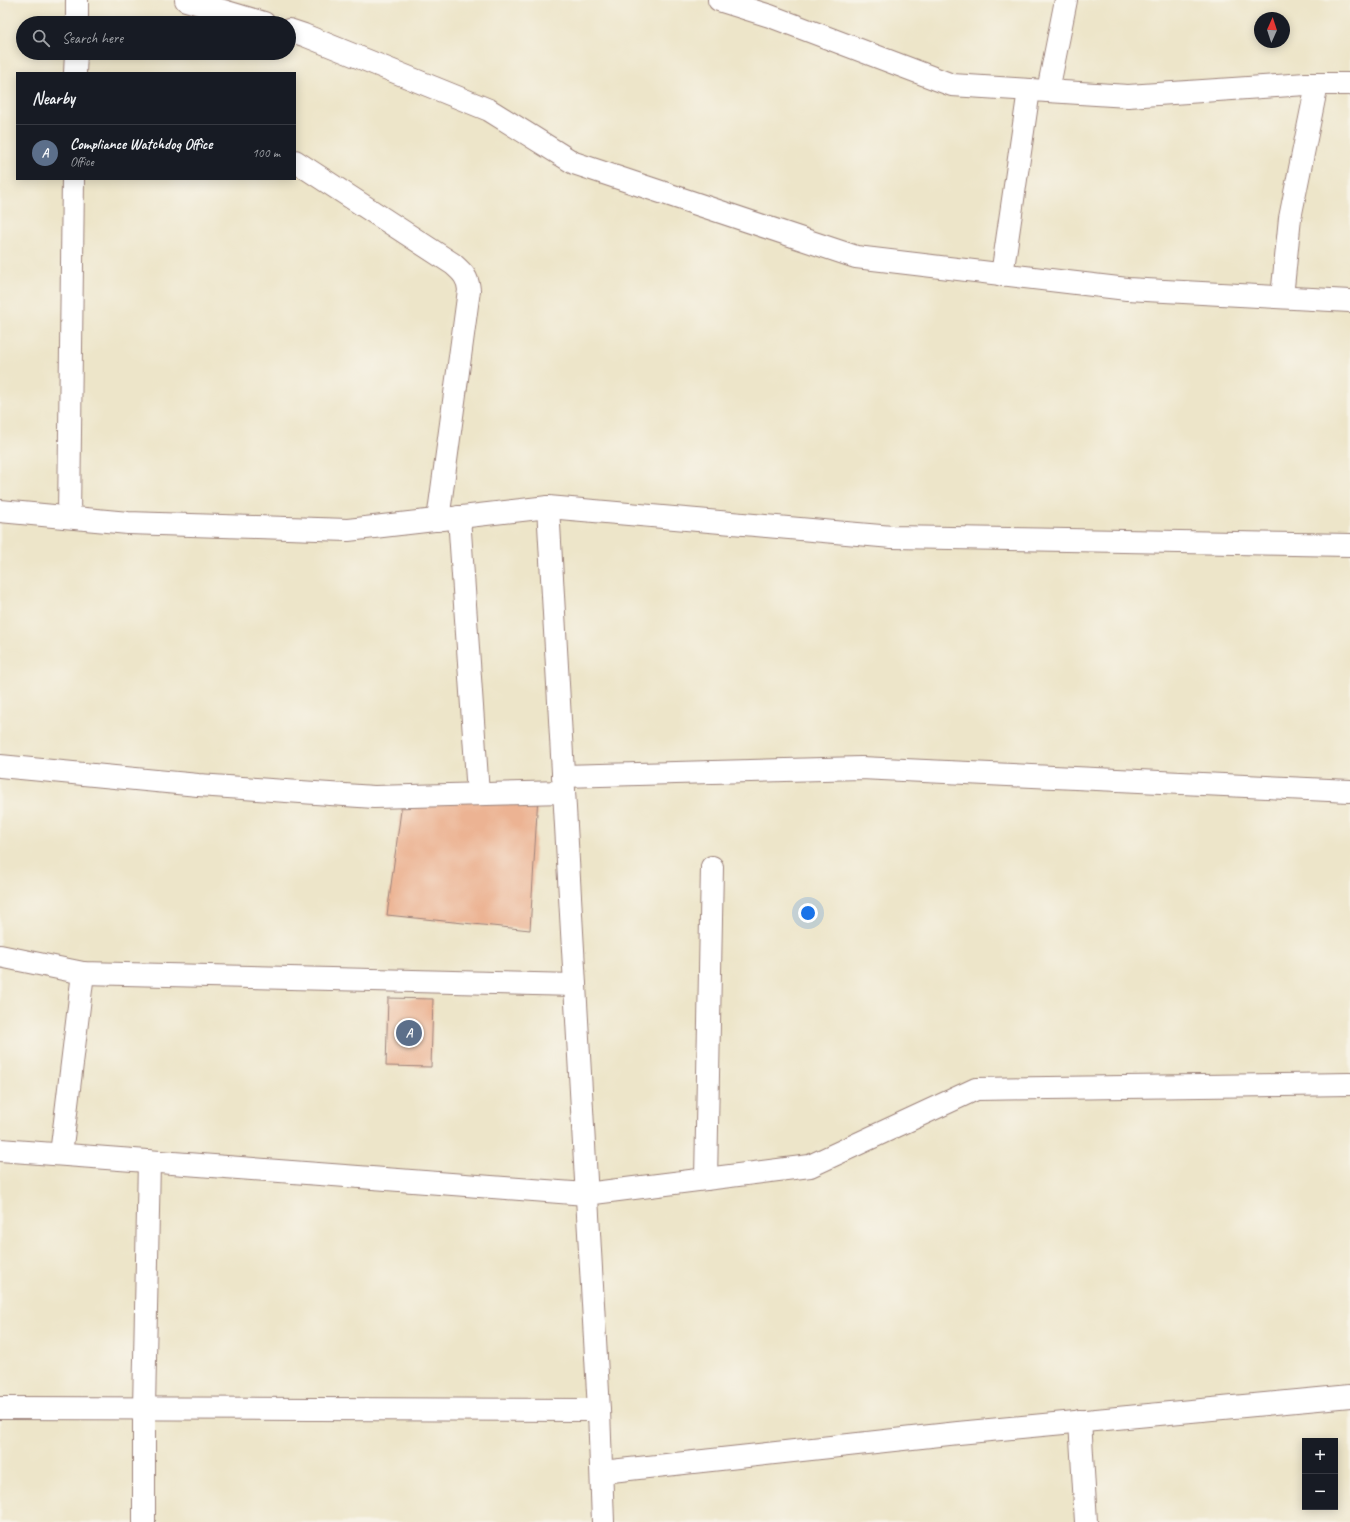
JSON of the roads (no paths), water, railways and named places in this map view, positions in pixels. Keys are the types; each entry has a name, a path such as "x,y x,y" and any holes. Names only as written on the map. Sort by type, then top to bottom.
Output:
{"street":[{"path":"76,16 77,0"},
{"path":"186,0 240,16"},
{"path":"719,0 779,9 952,85 1128,96 1317,84 1350,84"},
{"path":"1002,275 1039,91 1061,2"},
{"path":"296,32 489,110 574,163 856,257 1126,289 1350,301"},
{"path":"75,72 76,60"},
{"path":"1282,298 1290,218 1317,84"},
{"path":"296,162 453,264 465,275 468,281 469,290 449,519 478,794"},
{"path":"69,517 73,180"},
{"path":"548,507 604,1522"},
{"path":"0,511 128,523 348,530 548,507 892,537 1350,545"},
{"path":"0,766 198,785 374,797 478,794 564,784 861,768 1350,791"},
{"path":"706,1179 712,866"},
{"path":"0,956 83,973 575,985"},
{"path":"62,1154 83,973"},
{"path":"0,1150 586,1194 810,1166 976,1089 1350,1084"},
{"path":"144,1522 144,1408 149,1161"},
{"path":"602,1472 958,1433 1350,1396"},
{"path":"0,1408 599,1410"},
{"path":"1080,1421 1086,1522"}],"place":[{"name":"Compliance Watchdog Office","path":"409,1033"}]}
